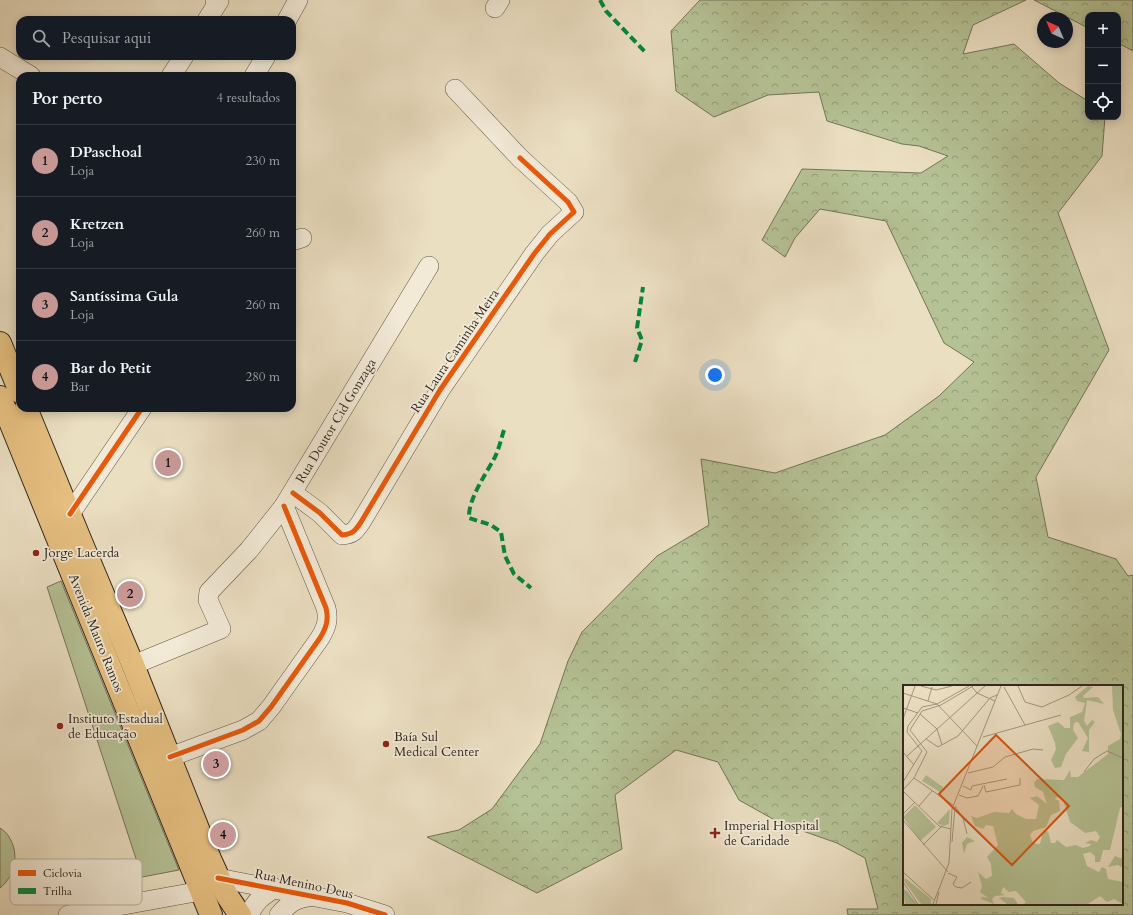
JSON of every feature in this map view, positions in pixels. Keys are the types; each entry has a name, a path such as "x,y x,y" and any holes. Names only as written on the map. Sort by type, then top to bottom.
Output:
{"main road":[{"path":"0,343 16,382"},
{"name":"Avenida Mauro Ramos","path":"0,397 212,915"},
{"name":"Avenida Mauro Ramos","path":"28,412 133,665 218,878 234,908 240,915"}],"street":[{"path":"289,16 298,0"},
{"path":"209,16 217,1"},
{"path":"0,57 24,72"},
{"path":"174,72 181,60"},
{"path":"256,72 264,60"},
{"name":"Rua Laura Caminha Meira","path":"289,499 320,513 342,535 349,534 354,531 361,522 440,390 534,254 550,234 574,212 568,202 520,158 454,89"},
{"name":"Rua Doutor Cid Gonzaga","path":"133,665 221,629 208,600 209,592 249,550 289,499 429,266"},
{"path":"70,514 139,412"},
{"path":"170,757 243,730 259,721 271,707 326,628 328,618 326,608 289,499"},
{"name":"Rua Menino Deus","path":"218,878 346,902 385,915"},
{"path":"249,915 254,905 260,898 275,888"},
{"path":"142,902 201,891"},
{"name":"Rua Menino Deus","path":"279,915 287,906 300,898 314,896"},
{"path":"68,915 123,905"}],"green space":[{"path":"700,0 1026,0 973,25 963,54 1014,44 1059,83 1085,99 1085,120 1105,120 1102,156 1058,213 1109,350 1036,477 1048,537 1116,559 1128,576 1133,575 1133,915 848,915 847,909 878,909 865,858 837,843 780,823 739,800 718,762 676,750 615,795 622,849 537,893 427,837 459,830 492,809 540,744 568,661 582,632 657,556 709,525 701,459 775,473 885,435 939,396 974,362 944,343 886,221 820,209 795,238 785,257 762,240 802,169 921,173 948,156 919,146 902,144 827,121 819,92 768,95 714,117 676,91 671,31"},
{"path":"1034,0 1133,0 1133,51 1121,45 1121,12 1085,12 1085,26 1073,20 1073,12 1057,12"},
{"path":"61,581 179,870 142,877 142,859 136,859 47,587"},
{"path":"0,828 7,834 12,844 15,857 15,859 10,859 10,875 0,888"}],"marked path":[{"path":"600,0 606,11 647,54"},
{"path":"635,362 642,340 637,328 643,287"},
{"path":"504,430 496,454 474,495 469,511 469,518 491,525 501,532 505,556 514,574 531,588"}],"cycle path":[{"path":"293,493 320,513 342,535 349,534 355,530 440,390 534,254 550,234 574,212 568,202 520,158"},
{"path":"70,514 139,412"},
{"path":"170,757 243,730 259,721 271,707 324,631 327,620 326,608 284,506"},
{"path":"218,878 347,903 385,915"}],"place":[{"name":"DPaschoal","path":"168,463"},
{"name":"Jorge Lacerda","path":"36,553"},
{"name":"Kretzen","path":"130,594"},
{"name":"Instituto Estadual de Educação","path":"60,726"},
{"name":"Baía Sul Medical Center","path":"386,744"},
{"name":"Santíssima Gula","path":"216,764"},
{"name":"Imperial Hospital de Caridade","path":"715,833"},
{"name":"Bar do Petit","path":"223,835"}]}
